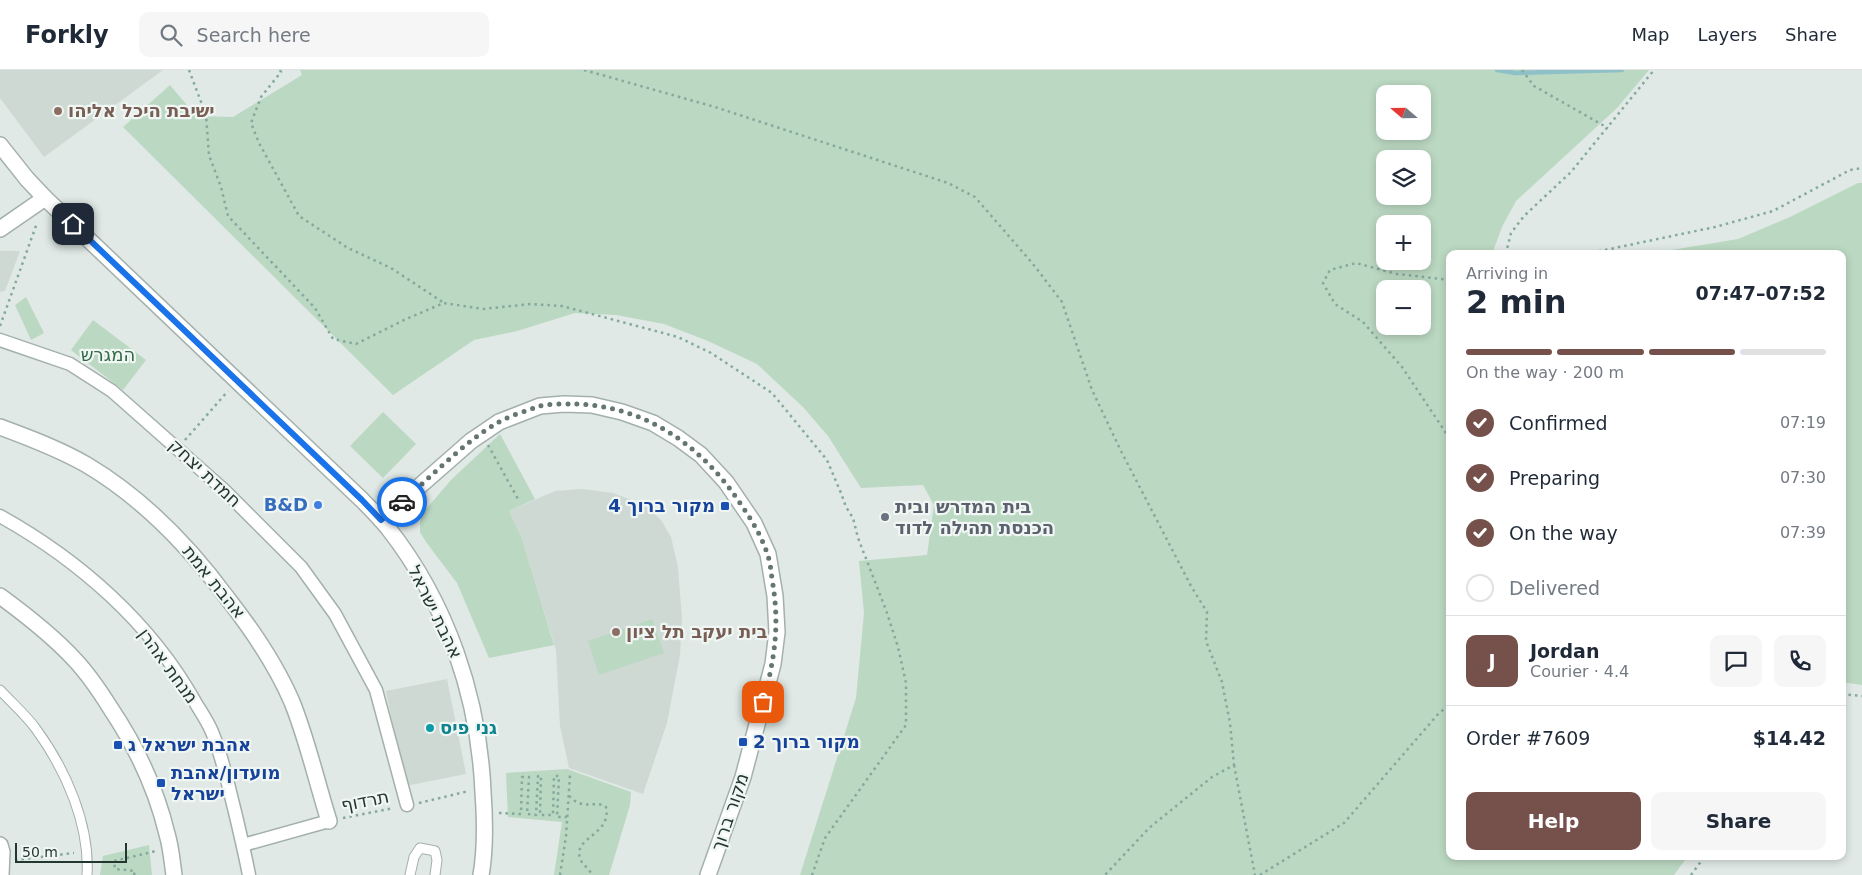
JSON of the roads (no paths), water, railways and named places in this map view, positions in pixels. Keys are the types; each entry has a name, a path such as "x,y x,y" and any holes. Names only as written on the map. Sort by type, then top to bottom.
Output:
{"street":[{"name":"אהבת ישראל","path":"0,145 45,198 362,500 381,520 411,562 430,594 448,632 462,667 474,710 480,741 483,788 484,854 481,875"},
{"path":"0,229 45,198"},
{"name":"חמדת יצחק","path":"0,340 70,364 112,391 231,496 302,567 335,614 376,690 407,805"},
{"name":"מקור ברוך","path":"381,520 482,434 499,422 540,406 564,404 592,405 622,412 653,423 701,455 726,482 754,523 768,554 775,596 777,632 773,664 743,777 708,875"},
{"name":"אהבת אמת","path":"0,427 59,450 87,465 128,493 159,519 190,551 249,626 292,702 329,821"},
{"name":"מנחת אהרן","path":"0,516 59,553 127,611 161,649 212,731 226,774 249,875"},
{"path":"0,596 76,661 103,697 135,748 146,770 168,834 174,875"},
{"path":"243,845 329,821"},
{"path":"0,846 1,869"}],"lane":[{"path":"0,690 36,729 54,757 72,792 81,819 87,875"},
{"path":"410,875 415,852 420,848 435,851 437,860 435,875"}],"waterway":[{"path":"1497,70 1515,73 1622,70"}],"place":[{"name":"ישיבת היכל אליהו","path":"58,111"},
{"name":"B&D","path":"318,505"},
{"name":"מקור ברוך 4","path":"725,506"},
{"name":"בית המדרש ובית הכנסת תהילה לדוד","path":"885,517"},
{"name":"בית יעקב תל ציון","path":"616,632"},
{"name":"גני פיס","path":"430,728"},
{"name":"מקור ברוך 2","path":"743,742"},
{"name":"אהבת ישראל ג","path":"118,745"},
{"name":"מועדון/אהבת ישראל","path":"161,783"}],"park label":[{"name":"המגרש","path":"108,355"}]}
